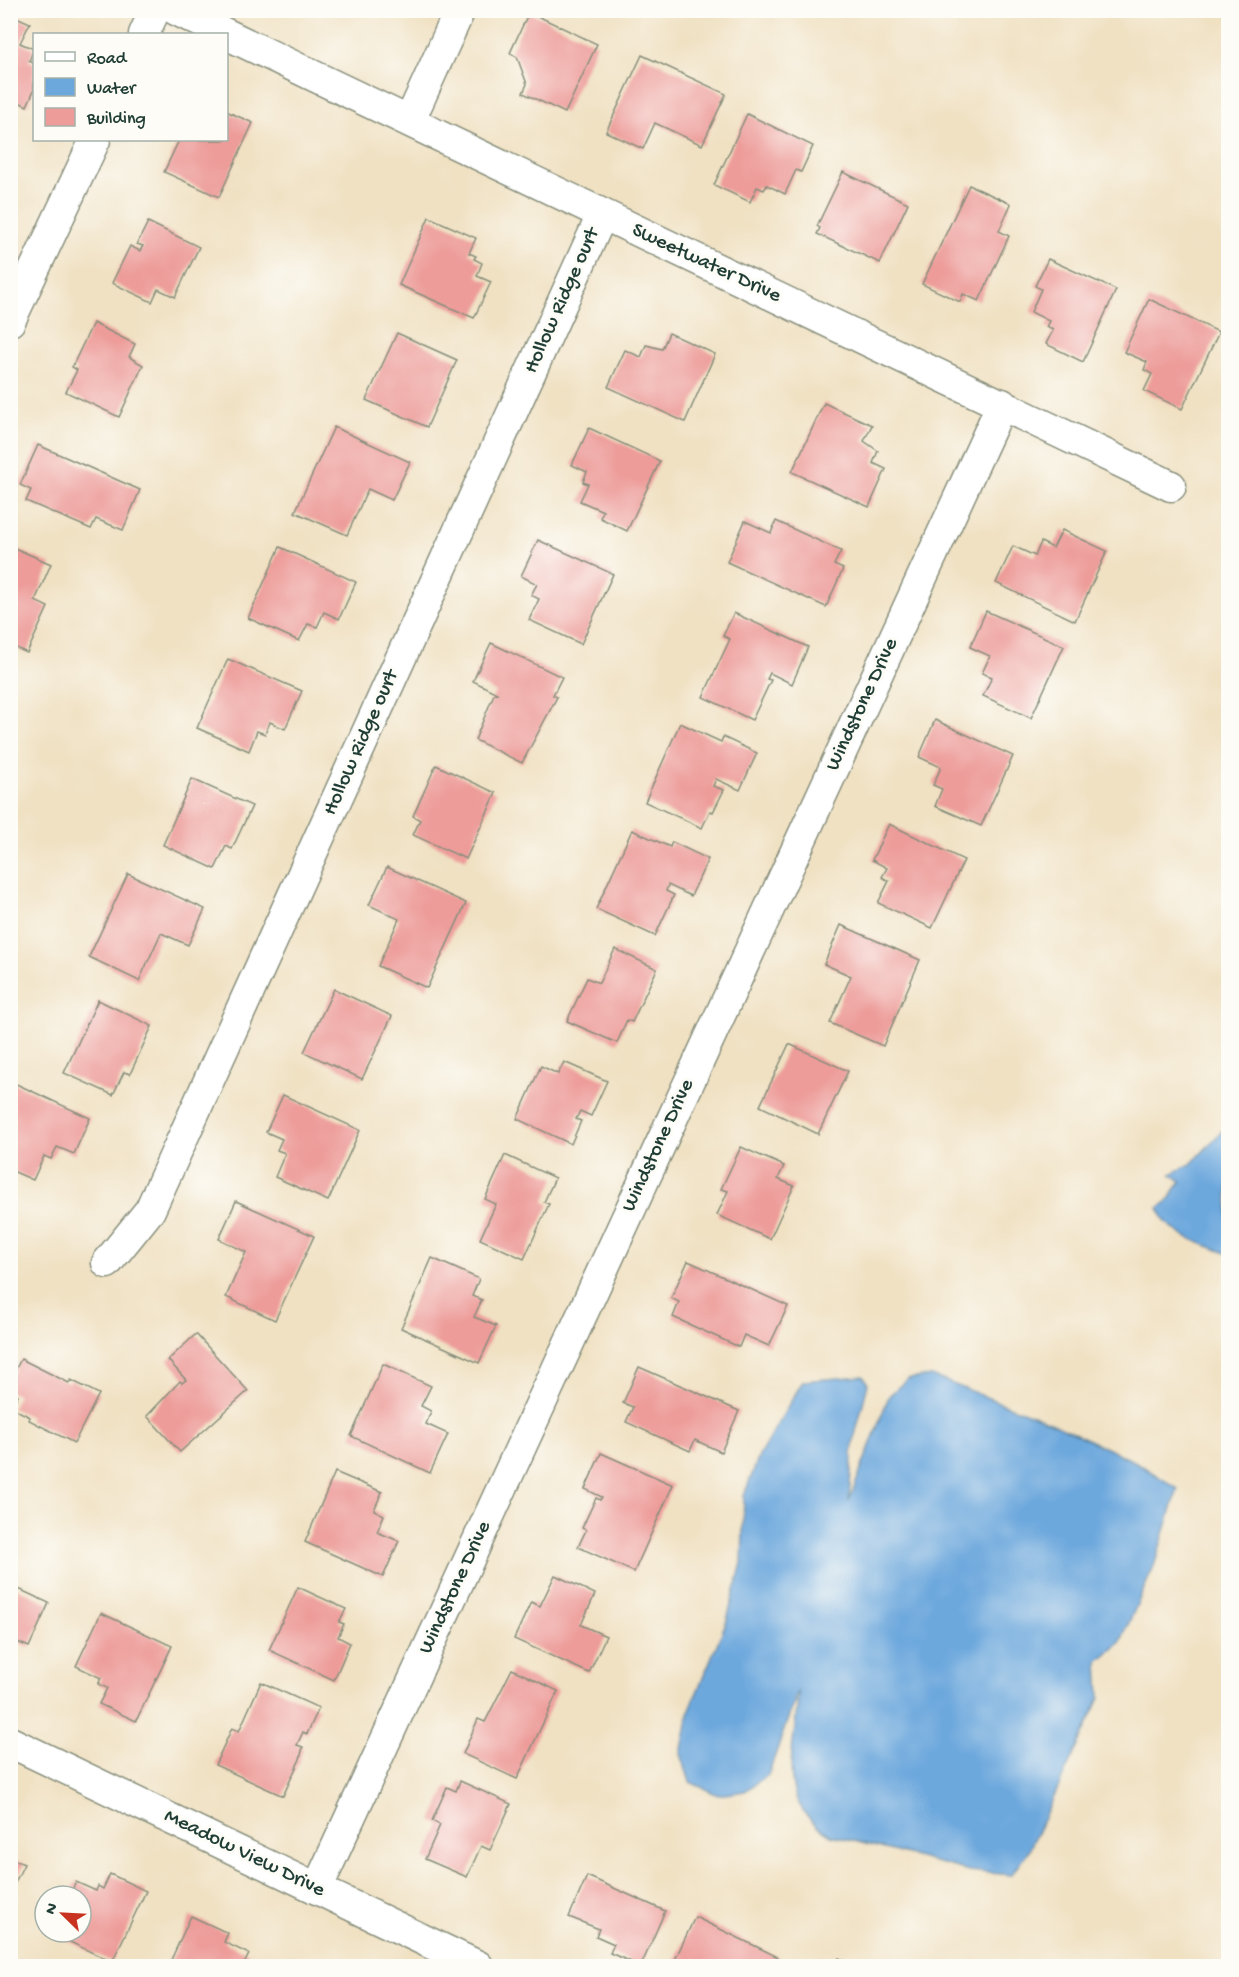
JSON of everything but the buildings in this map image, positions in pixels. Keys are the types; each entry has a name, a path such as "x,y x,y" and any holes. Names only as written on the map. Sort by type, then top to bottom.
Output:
{"street":[{"path":"144,33 155,10"},
{"name":"Sweetwater Drive","path":"176,10 225,33"},
{"path":"410,120 460,10"},
{"name":"Sweetwater Drive","path":"228,34 1171,486"},
{"path":"10,321 95,141"},
{"name":"Hollow Ridge ourt","path":"107,1263 150,1210 602,215"},
{"name":"Windstone Drive","path":"317,1889 1002,404"},
{"name":"Meadow View Drive","path":"10,1742 478,1966"}],"water":[{"path":"1228,1125 1228,1254 1178,1232 1163,1218 1159,1208 1168,1201 1181,1181 1171,1174 1191,1164"},
{"path":"863,1376 868,1384 853,1443 849,1501 889,1396 907,1379 932,1376 1048,1421 1136,1462 1178,1489 1154,1566 1120,1643 1098,1661 1100,1698 1029,1850 1011,1875 969,1871 831,1835 812,1821 800,1806 793,1789 791,1771 798,1691 768,1775 745,1791 718,1795 690,1782 681,1754 690,1709 727,1620 742,1563 744,1495 760,1454 803,1381"}]}
